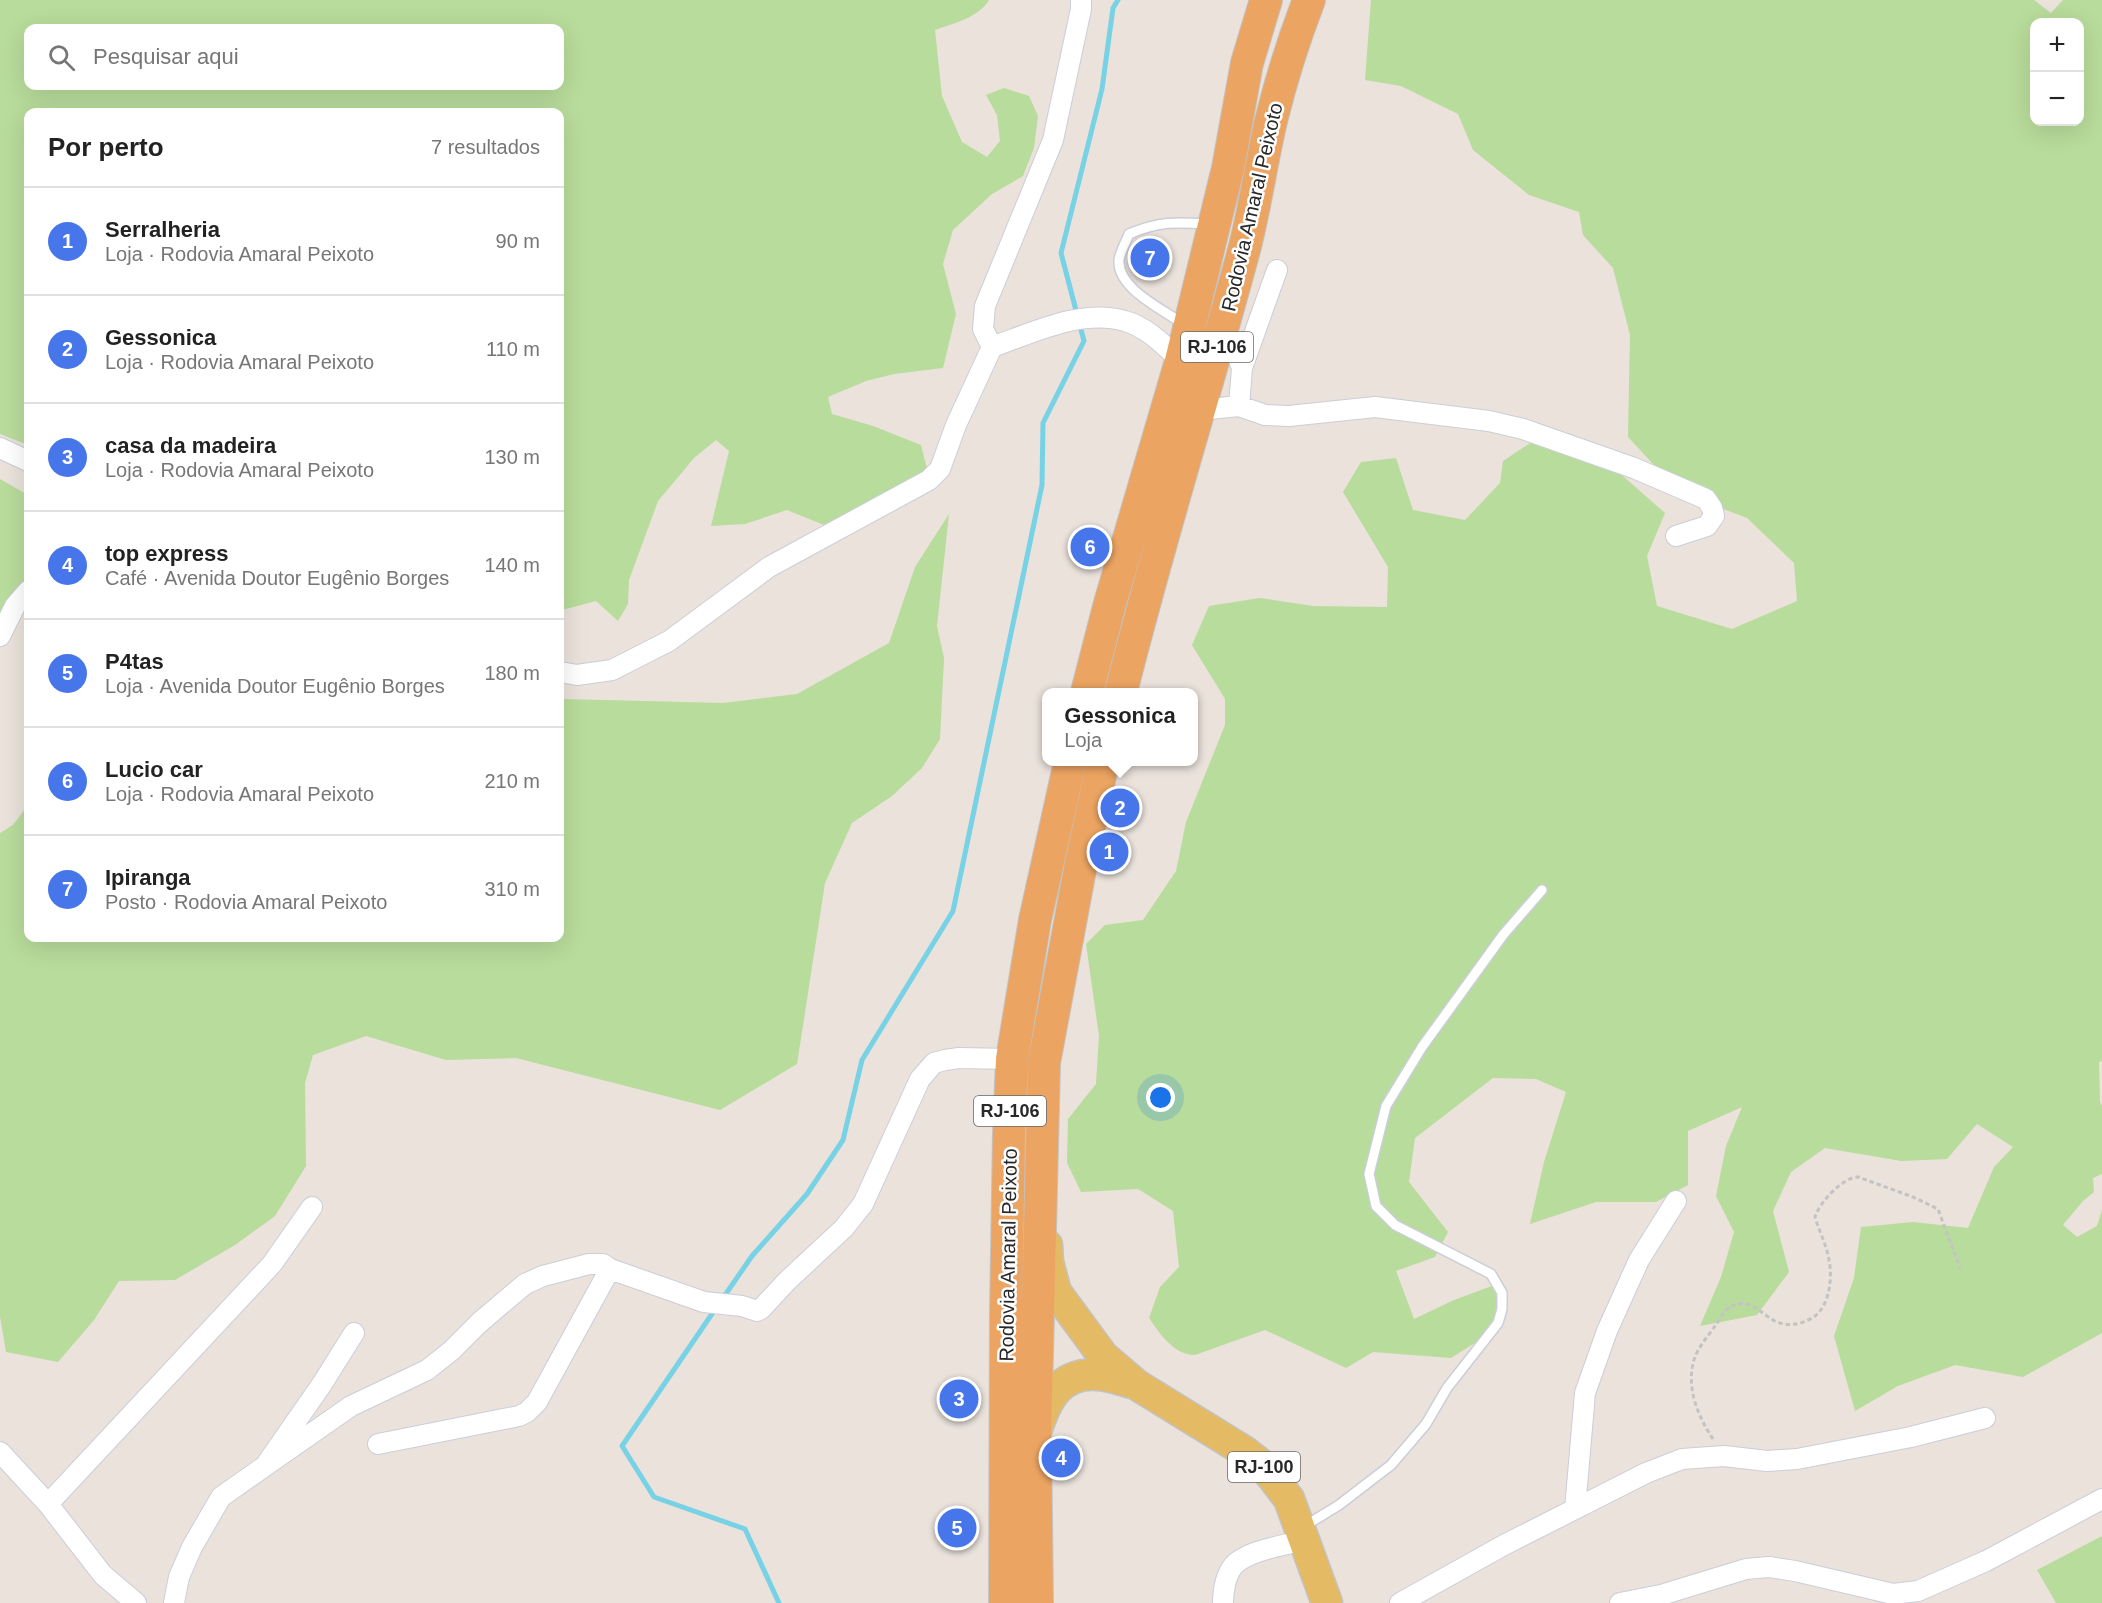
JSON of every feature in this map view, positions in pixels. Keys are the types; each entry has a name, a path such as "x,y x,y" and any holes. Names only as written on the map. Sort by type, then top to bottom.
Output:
{"highway":[{"name":"Rodovia Amaral Peixoto","path":"1088,688 1110,603 1181,361 1228,168 1247,63 1266,0"},
{"name":"Rodovia Amaral Peixoto","path":"1122,688 1145,596 1245,247 1271,121 1295,37 1309,0"},
{"name":"Rodovia Amaral Peixoto","path":"1005,1603 1008,1167 1012,1059 1035,920 1069,766"},
{"name":"Rodovia Amaral Peixoto","path":"1035,1435 1044,1063 1081,864 1102,766"},
{"name":"RJ-106","path":"1035,1435 1037,1603"}],"main road":[{"name":"RJ-100","path":"1040,1158 1048,1262 1056,1292 1103,1356 1137,1385 1244,1451 1263,1466 1289,1498 1327,1603"},
{"name":"RJ-100","path":"1035,1435 1050,1400 1070,1378 1101,1375 1137,1385"}],"street":[{"path":"992,347 983,329 985,306 1053,140 1081,0"},
{"path":"1239,406 1242,368 1277,270"},
{"path":"564,673 577,675 612,670 659,646 769,567 929,480 940,469 956,425 992,347 1063,323 1106,317 1127,321 1156,338 1181,361"},
{"path":"1220,338 1235,350 1242,368"},
{"path":"1200,410 1239,406 1265,415 1289,416 1375,407 1490,421 1523,429 1634,468 1706,499 1714,516 1707,526 1676,536"},
{"path":"0,448 24,459"},
{"path":"0,636 15,606 24,596"},
{"path":"174,1603 179,1577 192,1546 221,1497 351,1406 427,1370 525,1284 543,1276 589,1264 603,1264 610,1269 704,1302 742,1306 757,1311 762,1309 787,1281 844,1228 863,1204 920,1079 934,1063 959,1058 1012,1059"},
{"path":"1575,1509 1585,1393 1607,1331 1639,1260 1676,1201"},
{"path":"48,1504 272,1264 312,1207"},
{"path":"378,1444 498,1421 528,1412 537,1402 610,1269"},
{"path":"265,1466 354,1333"},
{"path":"1400,1603 1504,1545 1646,1473 1682,1459 1724,1456 1767,1461 1797,1459 1911,1437 1985,1418"},
{"path":"0,1452 48,1504 103,1575 135,1603"},
{"path":"1620,1603 1662,1595 1746,1569 1769,1567 1893,1594 1918,1591 1986,1561 2102,1499"},
{"path":"1223,1603 1224,1587 1234,1564 1302,1534"}],"lane":[{"path":"1189,328 1130,288 1120,272 1119,259 1129,234 1147,226 1171,222 1214,224"},
{"path":"1302,1534 1391,1465 1426,1424 1447,1388 1498,1323 1502,1309 1502,1293 1491,1274 1395,1225 1376,1206 1369,1174 1386,1106 1422,1047 1503,935 1542,890"}],"path":[{"path":"1724,1456 1702,1423 1692,1392 1692,1370 1696,1355 1726,1310 1735,1304 1746,1303 1776,1321 1789,1325 1815,1318 1826,1301 1830,1285 1830,1261 1815,1217 1822,1203 1849,1179 1858,1177 1913,1197 1938,1209 1960,1268"}],"green space":[{"path":"0,0 989,0 972,16 935,30 942,96 962,142 987,157 1000,141 997,115 986,95 1004,88 1029,96 1038,116 1034,148 1023,176 992,194 953,230 943,264 956,314 943,368 894,374 866,381 828,397 832,414 873,426 921,445 929,477 829,527 787,510 745,524 711,526 729,451 716,440 694,458 658,501 629,580 628,604 618,621 596,601 564,609 564,108 24,108 24,443 0,434"},
{"path":"1371,0 2034,0 2051,13 2063,0 2102,0 2102,1061 2099,1062 2102,1106 2102,1174 2093,1178 2094,1192 2083,1201 2063,1225 2077,1237 2097,1226 2102,1210 2102,1333 2023,1377 1955,1365 1898,1386 1855,1411 1834,1336 1854,1278 1861,1227 1913,1222 1968,1228 1994,1167 2013,1147 1977,1124 1947,1159 1901,1161 1825,1148 1791,1172 1773,1211 1789,1272 1757,1315 1700,1326 1721,1277 1734,1232 1716,1196 1726,1146 1742,1107 1688,1131 1688,1185 1656,1202 1596,1202 1530,1224 1544,1162 1566,1092 1536,1079 1493,1078 1415,1138 1409,1182 1448,1232 1435,1257 1396,1271 1414,1319 1454,1300 1500,1283 1492,1332 1451,1358 1373,1352 1346,1368 1265,1330 1195,1355 1174,1348 1149,1318 1160,1287 1179,1267 1173,1211 1138,1189 1081,1192 1067,1163 1068,1119 1096,1084 1099,1036 1086,944 1105,925 1143,920 1176,871 1186,822 1225,725 1225,699 1192,645 1209,606 1260,598 1313,606 1387,607 1388,567 1343,492 1361,462 1396,458 1413,510 1465,520 1500,483 1503,461 1550,430 1584,442 1665,513 1647,556 1657,606 1732,629 1797,601 1794,563 1747,518 1679,492 1628,437 1630,335 1613,268 1583,235 1579,212 1529,195 1473,150 1458,114 1401,86 1365,80"},
{"path":"0,479 24,493 24,600 0,634"},
{"path":"949,514 937,626 944,658 940,739 922,768 892,796 852,823 825,883 797,1064 720,1110 516,1058 446,1060 366,1036 313,1055 305,1083 306,1166 275,1216 235,1245 175,1280 119,1281 94,1320 58,1362 6,1352 0,1316 0,833 13,825 24,810 24,942 564,942 564,699 723,703 797,694 889,643 915,567"},
{"path":"2102,1536 2102,1603 2056,1603 2037,1570"}],"waterway":[{"path":"723,1298 752,1256 807,1194 843,1140 862,1060 953,911 1042,485 1043,423 1084,341 1061,253 1102,89 1113,8 1118,0"},
{"path":"716,1308 622,1446 654,1497 745,1529 779,1603"}],"place":[{"name":"Ipiranga","path":"1150,258"},
{"name":"Lucio car","path":"1090,547"},
{"name":"Gessonica","path":"1120,808"},
{"name":"Serralheria","path":"1109,852"},
{"name":"casa da madeira","path":"959,1399"},
{"name":"top express","path":"1061,1458"},
{"name":"P4tas","path":"957,1528"}]}
